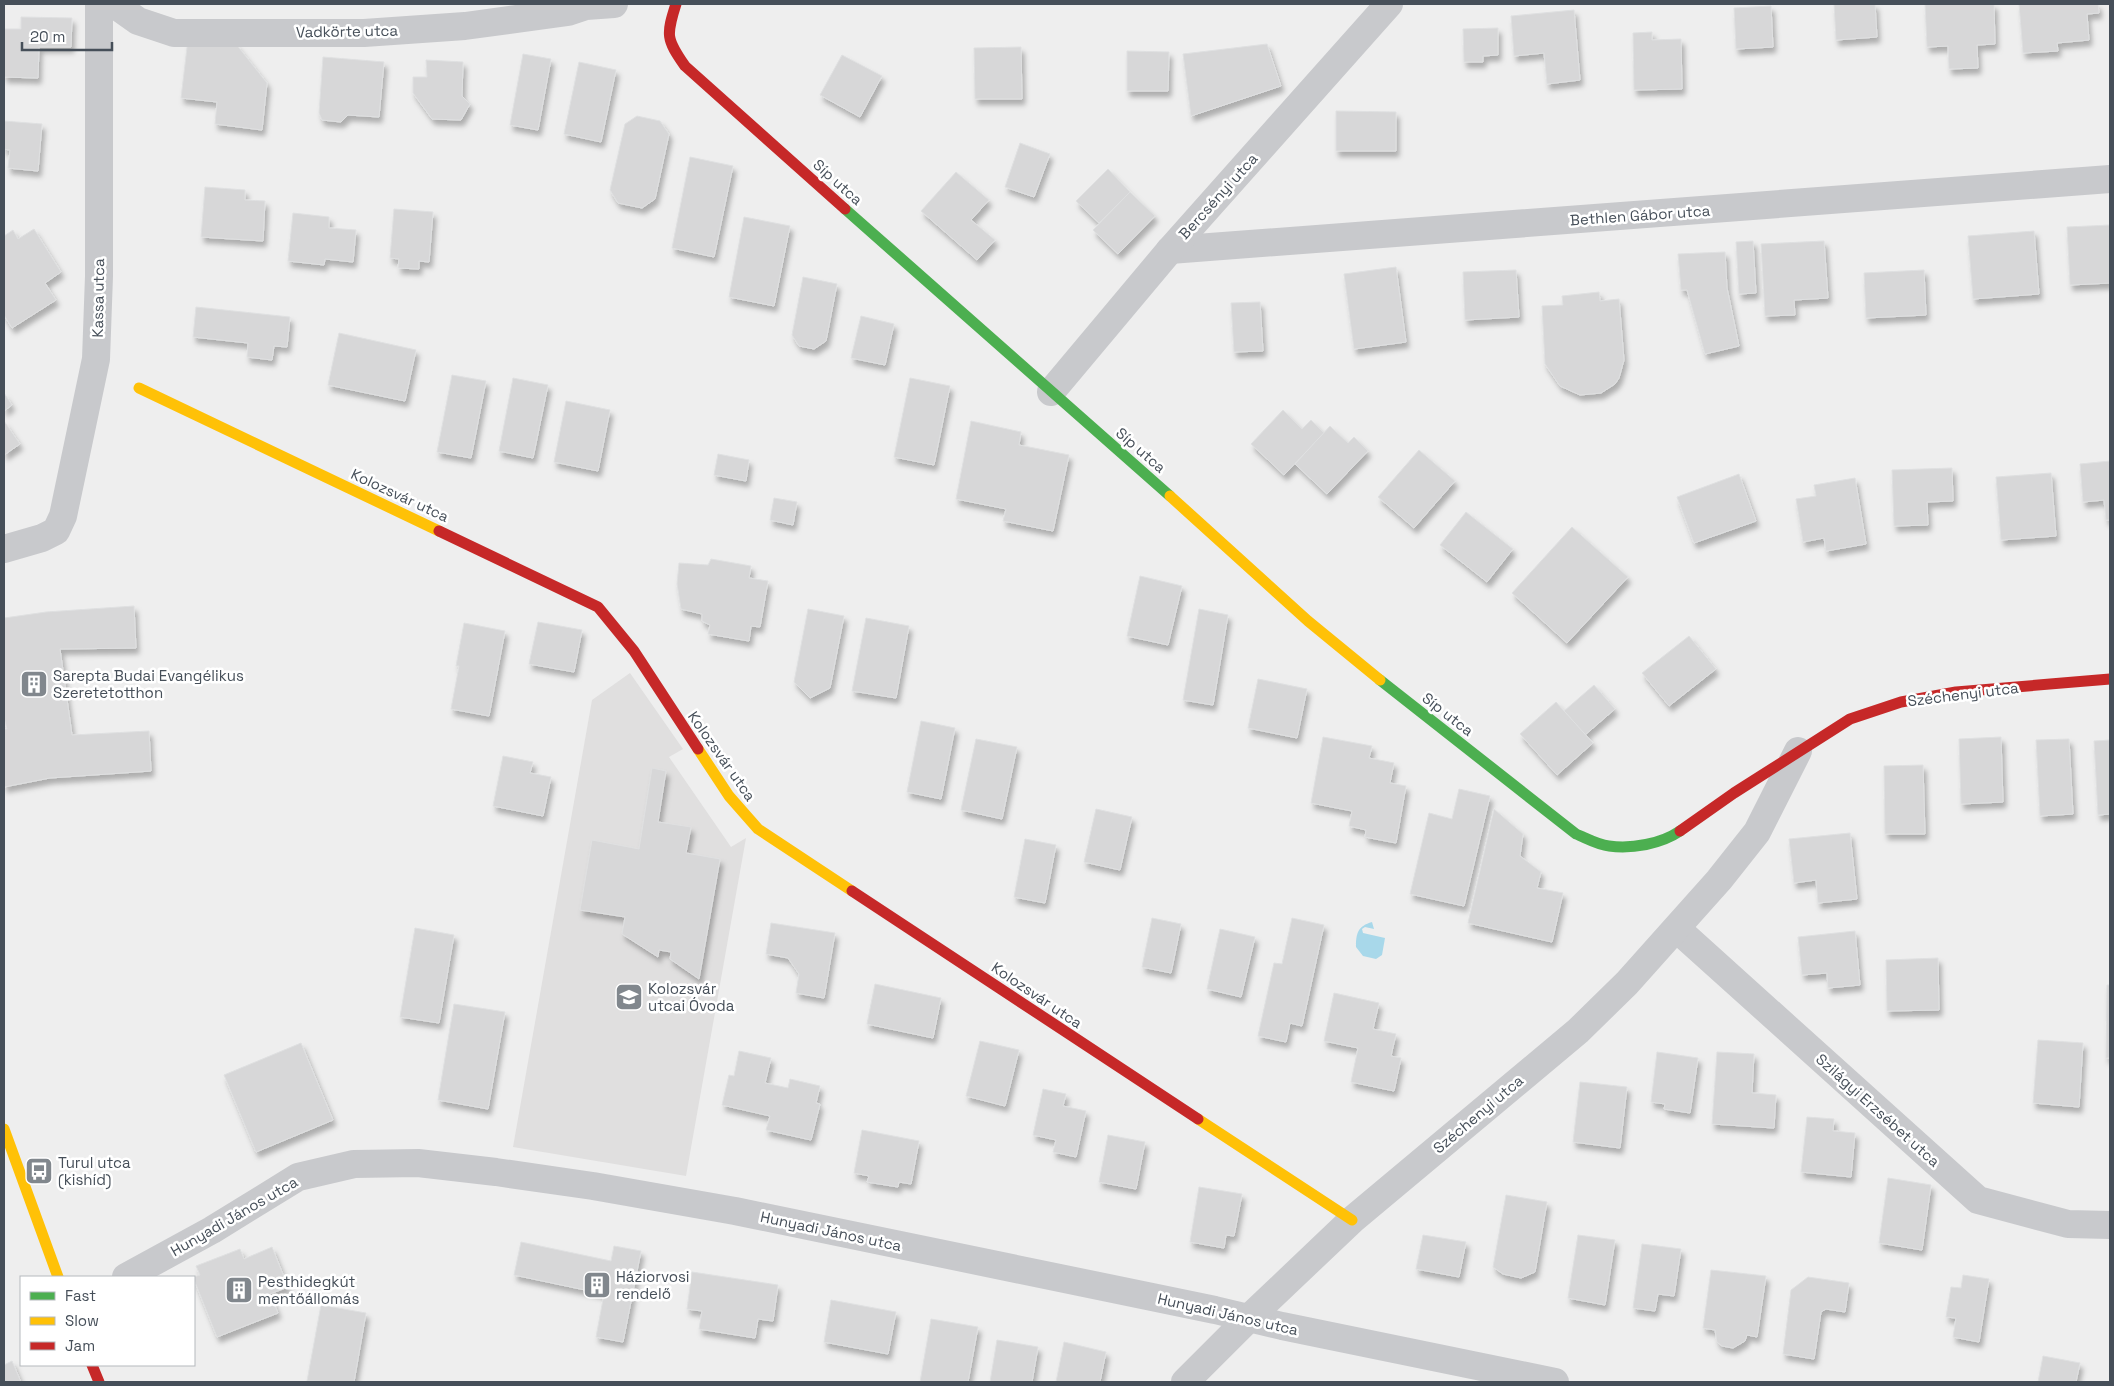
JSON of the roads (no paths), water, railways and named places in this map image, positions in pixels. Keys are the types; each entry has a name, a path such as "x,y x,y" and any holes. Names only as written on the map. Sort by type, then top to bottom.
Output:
{"street":[{"name":"Kassa utca","path":"4,549 42,538 56,531 60,524 96,359 99,276 99,4"},
{"name":"Vadkörte utca","path":"114,4 138,21 174,33 364,33 465,26 568,12 586,6"},
{"name":"Vadkörte utca","path":"539,4 586,6 614,4"},
{"name":"Síp utca","path":"676,4 669,26 671,46 685,66 1051,392 1203,524 1308,620 1361,665 1576,834 1608,846 1635,846"},
{"name":"Bercsényi utca","path":"1051,392 1170,250 1389,4"},
{"name":"Bethlen Gábor utca","path":"1170,250 2110,179"},
{"name":"Kolozsvár utca","path":"139,388 598,607 634,651 729,796 758,829 1352,1220"},
{"name":"Széchenyi utca","path":"1635,846 1669,839 1734,793 1850,719 1901,702 1956,692 2110,679"},
{"name":"Széchenyi utca","path":"1185,1382 1352,1220 1578,1030 1627,983 1720,880 1757,832 1798,752"},
{"path":"1734,793 1750,798 1759,811 1757,832"},
{"name":"Szilágyi Erzsébet utca","path":"1677,929 1978,1200 2068,1224 2110,1225"},
{"path":"4,1129 58,1276"},
{"name":"Hunyadi János utca","path":"128,1276 212,1230 298,1177 354,1164 418,1163 593,1186 735,1211 1555,1382"},
{"path":"92,1366 99,1382"}],"water":[{"path":"1372,922 1374,929 1365,927 1362,929 1363,933 1385,938 1382,955 1376,959 1363,956 1356,947 1359,931"}],"place":[{"name":"Sarepta Budai Evangélikus Szeretetotthon","path":"34,684"},
{"name":"Kolozsvár utcai Óvoda","path":"629,997"},
{"name":"Turul utca (kishíd)","path":"39,1171"},
{"name":"Háziorvosi rendelő","path":"597,1285"},
{"name":"Pesthidegkút mentőállomás","path":"239,1290"}]}
